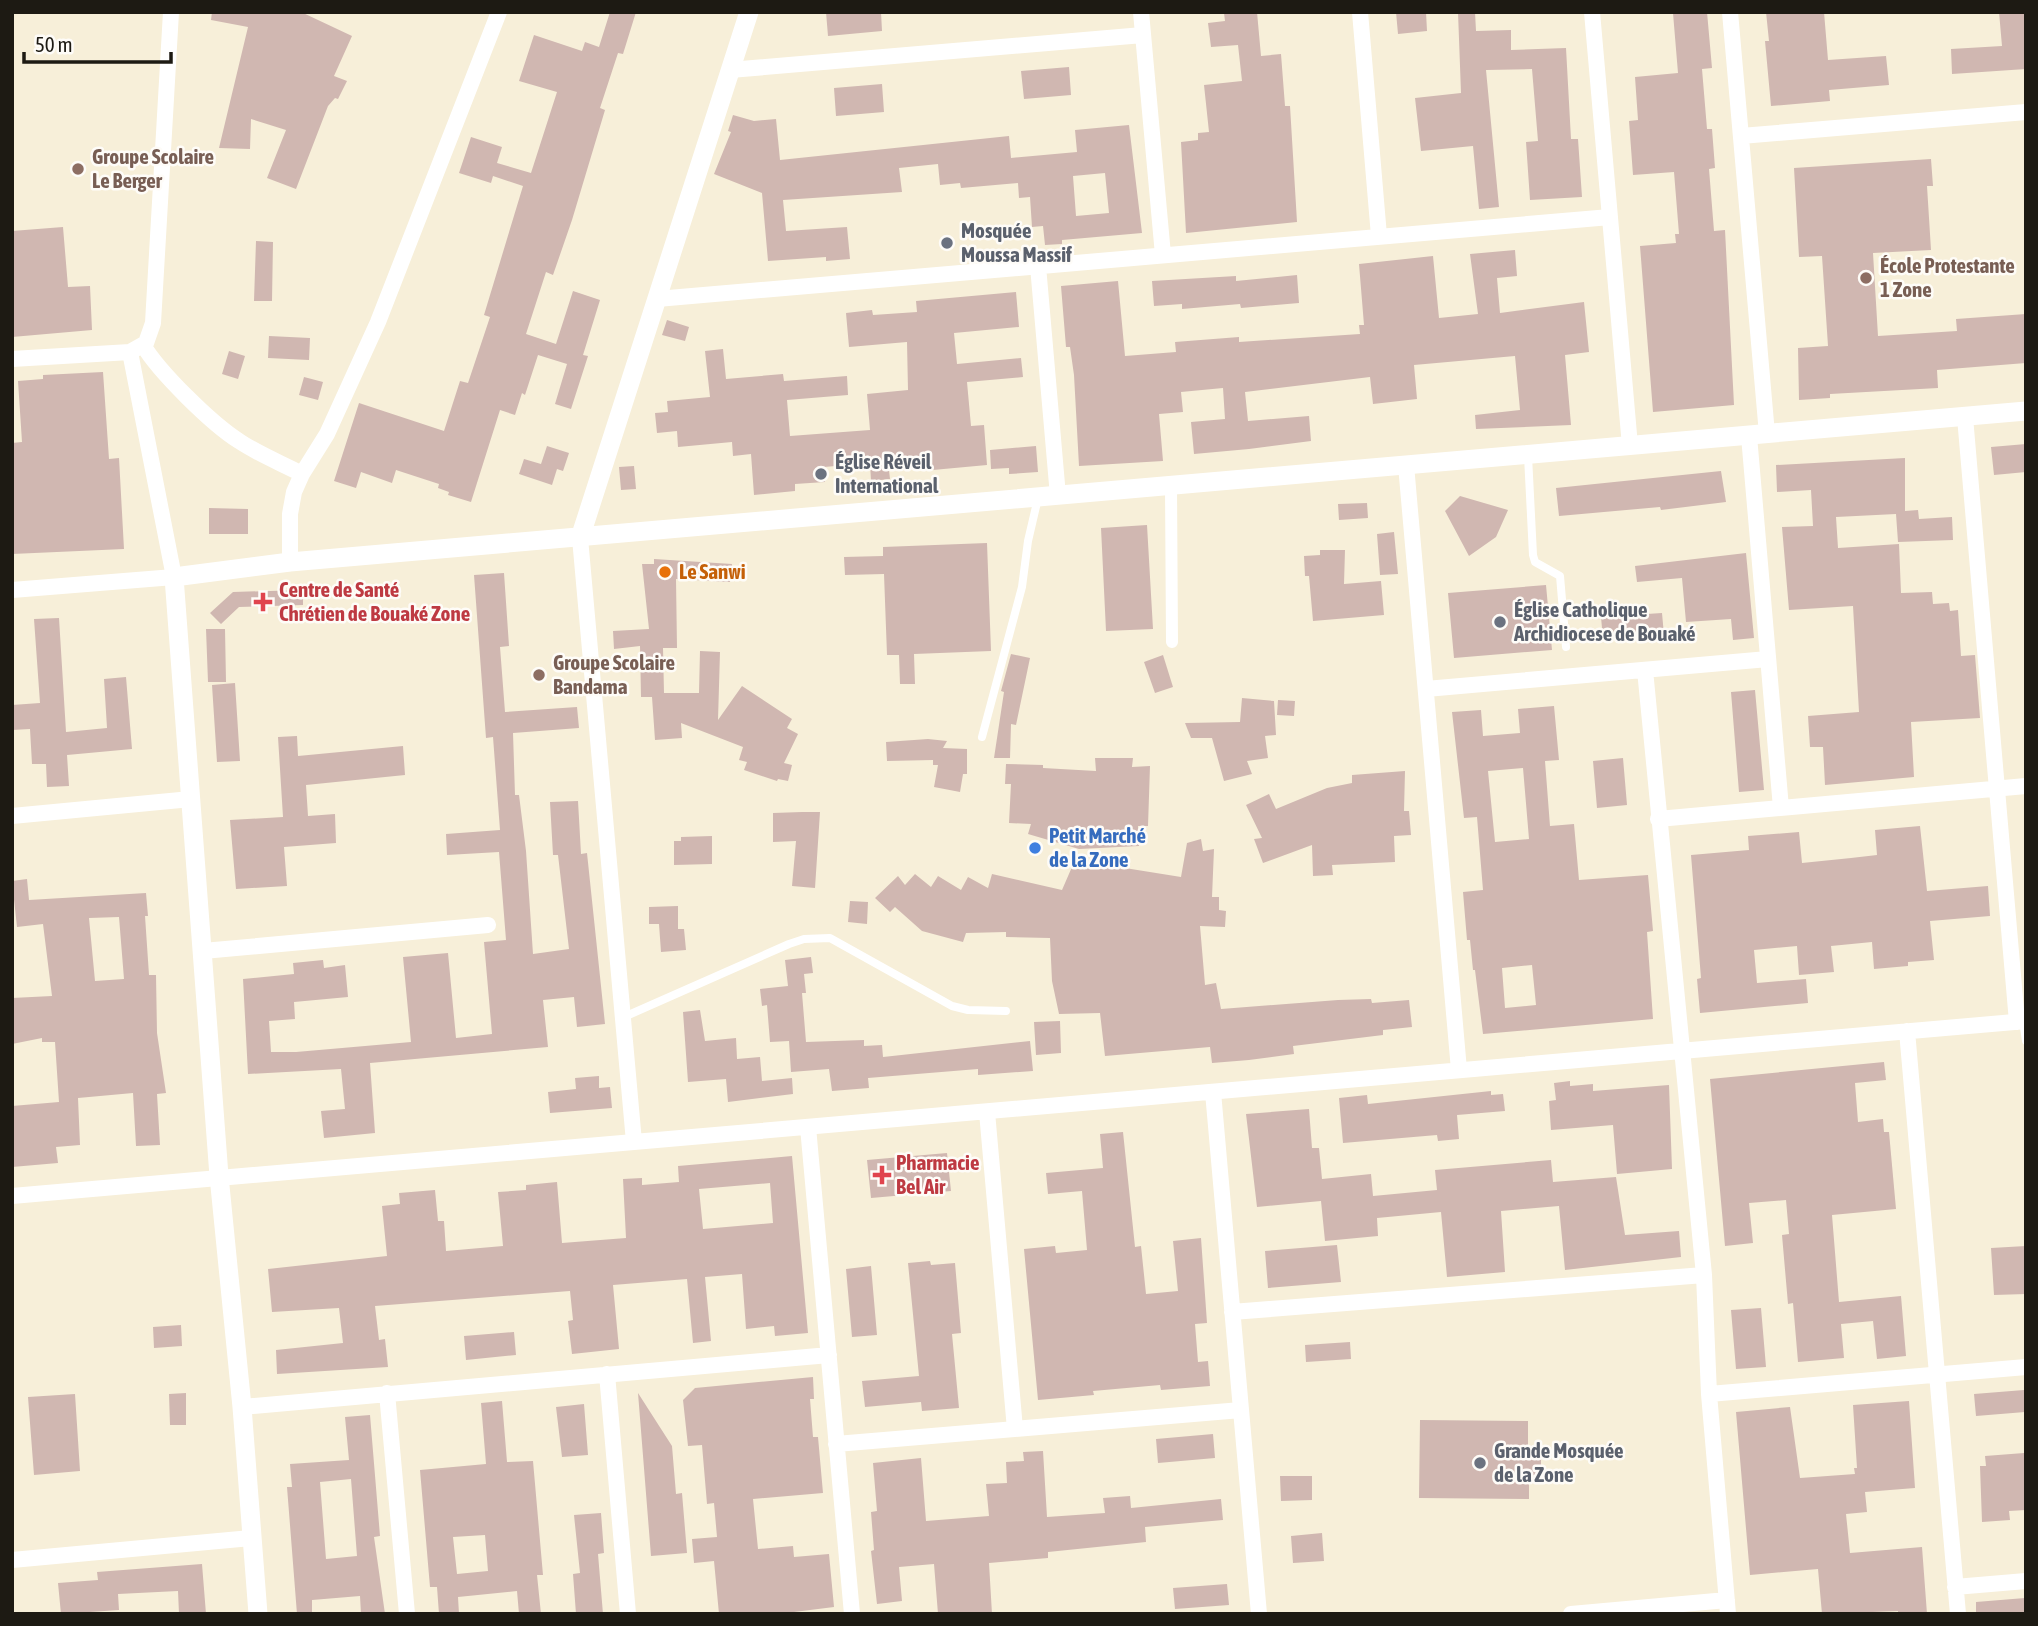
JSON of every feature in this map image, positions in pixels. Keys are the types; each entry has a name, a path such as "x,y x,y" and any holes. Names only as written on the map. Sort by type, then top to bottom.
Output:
{"street":[{"path":"171,12 153,323 137,348 174,577 219,1176 242,1407 258,1614"},
{"path":"290,562 290,514 302,474 327,434 378,322 499,12"},
{"path":"635,1142 580,538 749,12"},
{"path":"1142,12 1163,255"},
{"path":"1360,12 1379,236"},
{"path":"1592,12 1630,446"},
{"path":"1730,12 1741,136 1768,659 1781,808"},
{"path":"730,71 1143,34"},
{"path":"1741,136 2026,111"},
{"path":"657,299 1610,217"},
{"path":"1038,266 1048,497"},
{"path":"12,359 137,348 239,441 302,474"},
{"path":"12,590 174,577 290,562 2026,411"},
{"path":"12,1196 2022,1021 1997,788 1965,417"},
{"path":"1406,465 1459,1070"},
{"path":"1171,486 1172,642"},
{"path":"1426,689 1768,659"},
{"path":"1572,1614 1727,1607 1709,1394 1704,1275 1645,670"},
{"path":"1658,819 2026,786"},
{"path":"12,816 191,799"},
{"path":"203,951 488,925"},
{"path":"1907,1031 1958,1614"},
{"path":"1213,1092 1259,1614"},
{"path":"987,1112 1014,1429"},
{"path":"808,1127 852,1614"},
{"path":"1232,1312 1704,1275"},
{"path":"242,1407 829,1355"},
{"path":"1709,1394 2026,1367"},
{"path":"607,1374 628,1614"},
{"path":"387,1393 407,1614"},
{"path":"836,1444 1241,1409"},
{"path":"12,1560 251,1538"},
{"path":"1955,1587 2026,1581"}],"lane":[{"path":"1528,456 1533,555 1535,562 1560,576 1566,647"},
{"path":"982,737 1022,587 1028,541 1048,497"},
{"path":"624,1017 789,944 804,939 831,938 952,1006 968,1010 1006,1010"},
{"path":"2022,1021 2026,1041"}],"building":[{"path":"212,12 301,12 352,36 334,76 347,81 338,99 335,98 328,106 296,189 267,178 286,130 251,119 250,149 219,148 248,27 211,20"},
{"path":"610,12 636,12 623,54 618,53 600,108 605,110 572,220 553,275 546,272 526,334 556,344 573,291 600,300 583,355 588,356 571,409 555,404 567,364 538,355 525,395 522,393 515,415 500,410 471,502 448,495 449,492 438,488 439,484 396,470 392,483 361,472 356,488 334,481 359,403 444,431 460,381 468,383 490,317 484,315 523,186 493,176 491,183 459,173 471,137 502,147 497,163 531,173 557,92 519,81 534,35 582,51 585,42 599,47"},
{"path":"826,12 881,12 882,31 828,36"},
{"path":"1257,12 1261,56 1281,54 1285,106 1290,106 1297,222 1186,233 1181,142 1198,140 1198,133 1209,132 1204,85 1242,81 1238,45 1211,47 1208,23 1225,21 1224,13"},
{"path":"1396,12 1426,12 1427,31 1398,34"},
{"path":"1458,12 1475,12 1476,31 1511,30 1511,50 1566,48 1571,139 1578,139 1582,197 1530,200 1526,142 1538,141 1532,69 1486,70 1499,207 1479,209 1473,146 1421,151 1415,98 1461,93"},
{"path":"1707,12 1712,68 1702,69 1707,129 1712,129 1715,168 1709,169 1714,231 1725,230 1734,405 1653,412 1640,246 1676,243 1675,234 1679,234 1674,172 1633,175 1629,121 1638,120 1635,77 1678,73 1673,13"},
{"path":"1766,12 1824,12 1828,60 1886,56 1889,85 1829,90 1830,101 1771,106 1765,41 1769,41"},
{"path":"1999,12 2026,12 2026,69 1952,74 1951,49 2002,46"},
{"path":"1069,67 1071,95 1024,99 1021,71"},
{"path":"882,84 884,112 836,116 834,88"},
{"path":"733,115 754,121 776,119 780,160 1009,136 1011,158 1077,152 1075,130 1129,125 1142,233 1062,240 1062,244 1045,245 1043,226 1032,227 1030,197 1019,198 1018,183 961,188 960,183 940,185 938,164 899,168 902,192 783,200 786,231 847,227 850,259 826,261 826,257 768,261 762,193 714,174 731,132 728,131","holes":["1105,173 1109,213 1076,216 1073,176"]},
{"name":"École Protestante 1 Zone","path":"1931,159 1933,186 1927,186 1931,250 1873,253 1878,336 1957,331 1956,319 2026,314 2026,363 1937,370 1938,388 1830,394 1830,398 1799,400 1798,348 1828,346 1822,256 1799,257 1794,168"},
{"path":"63,227 68,287 90,286 92,330 12,337 12,231"},
{"path":"256,241 273,242 272,301 254,301"},
{"path":"1515,250 1517,276 1497,278 1500,313 1584,302 1589,352 1565,355 1571,425 1476,429 1475,415 1520,410 1515,356 1414,365 1417,399 1373,404 1370,377 1245,392 1248,421 1309,416 1311,441 1249,449 1194,454 1191,422 1225,419 1223,388 1181,392 1183,412 1159,414 1163,461 1079,466 1074,375 1070,347 1066,347 1061,286 1118,281 1125,356 1176,352 1175,342 1239,337 1239,342 1360,334 1359,325 1364,325 1359,264 1433,256 1439,318 1478,314 1470,254"},
{"path":"1297,275 1299,303 1241,308 1240,304 1182,309 1182,304 1154,306 1152,281 1236,276 1236,281"},
{"path":"1016,292 1019,327 954,333 957,364 1021,358 1023,377 967,382 971,426 984,425 987,465 922,471 921,459 888,462 890,479 871,481 870,463 824,467 825,482 795,484 795,491 754,495 751,454 733,456 732,442 678,447 677,431 657,433 655,413 668,412 667,401 710,397 705,351 723,349 726,379 783,374 784,381 847,376 848,395 787,400 790,436 870,430 867,394 908,390 907,342 849,347 846,313 872,310 873,315 917,312 916,301"},
{"path":"667,320 689,327 685,341 662,335"},
{"path":"269,336 310,338 309,360 268,358"},
{"path":"229,351 245,356 238,379 222,374"},
{"path":"103,372 109,459 119,458 124,549 12,554 12,443 22,442 18,381 43,379 43,375"},
{"path":"304,377 323,382 318,400 299,395"},
{"path":"2026,444 2026,472 1994,475 1991,447"},
{"path":"547,446 569,453 563,471 557,469 552,485 519,474 524,459 541,464"},
{"path":"1036,446 1038,472 1009,474 1009,468 991,469 990,450"},
{"path":"1905,458 1905,511 1918,510 1919,519 1952,517 1953,540 1898,542 1896,514 1836,517 1838,548 1899,544 1901,593 1932,592 1933,604 1949,603 1950,611 1958,610 1961,656 1975,655 1980,718 1911,722 1914,777 1825,785 1823,747 1810,747 1808,716 1859,712 1853,606 1789,610 1782,527 1813,526 1811,490 1777,492 1776,465"},
{"path":"634,466 636,489 621,490 619,467"},
{"path":"1721,471 1726,502 1661,510 1660,507 1559,516 1556,488"},
{"path":"1460,496 1508,510 1496,537 1469,556 1445,511"},
{"path":"1367,503 1368,518 1339,520 1338,504"},
{"path":"209,508 248,509 248,534 209,534"},
{"path":"1147,525 1153,629 1106,631 1101,528"},
{"path":"1394,532 1398,574 1380,575 1377,534"},
{"path":"987,543 991,651 914,654 915,684 900,684 899,655 887,655 884,574 845,575 844,557 883,556 883,547"},
{"path":"1320,550 1345,550 1344,584 1381,581 1384,615 1313,621 1309,576 1305,576 1304,556 1320,555"},
{"path":"1746,553 1754,638 1733,640 1731,619 1686,622 1682,578 1637,582 1635,566"},
{"path":"654,559 732,564 730,582 676,579 677,648 663,648 664,693 699,693 700,651 720,652 718,720 742,686 792,719 787,728 798,734 784,763 792,765 788,781 777,781 744,770 747,762 739,760 743,747 681,723 682,738 655,740 652,697 641,697 640,646 614,649 613,631 649,629 642,564 654,564"},
{"path":"504,573 509,646 500,647 505,712 577,707 579,728 513,733 515,795 519,795 526,851 533,954 569,949 558,855 553,855 550,802 578,801 581,854 587,853 605,1024 577,1027 574,997 543,1000 548,1047 370,1063 375,1133 324,1138 321,1111 345,1109 341,1069 248,1074 243,979 294,974 293,963 323,960 324,968 345,965 348,997 294,1002 295,1019 269,1021 271,1052 411,1042 403,957 448,953 456,1038 492,1034 484,942 506,940 499,852 447,855 446,834 500,830 493,737 486,738 474,575"},
{"name":"Église Catholique Archidiocese de Bouaké","path":"1546,585 1552,650 1454,658 1448,593"},
{"path":"303,590 303,605 239,607 221,624 210,613 233,592"},
{"path":"1662,613 1664,635 1603,639 1601,617"},
{"path":"59,618 66,732 107,728 104,679 126,677 132,749 67,755 69,786 47,787 46,764 32,764 30,729 12,730 12,705 40,703 34,619"},
{"path":"206,629 225,629 226,682 208,682"},
{"path":"1011,654 1030,658 1016,725 1011,724 1010,758 994,758 1004,692 1001,691"},
{"path":"1163,655 1173,687 1155,693 1144,662"},
{"path":"235,683 240,761 217,762 212,685"},
{"path":"1755,690 1764,790 1739,792 1731,692"},
{"path":"1242,698 1274,701 1276,735 1265,736 1268,758 1247,761 1252,774 1224,781 1212,738 1191,738 1185,723 1240,722"},
{"path":"1278,700 1295,701 1294,716 1277,715"},
{"path":"1554,706 1559,760 1545,761 1550,826 1574,824 1579,880 1648,875 1653,931 1647,932 1653,1019 1483,1034 1470,940 1467,940 1463,892 1483,890 1477,817 1464,818 1452,712 1481,710 1483,736 1520,733 1518,709","holes":["1523,768 1529,839 1495,842 1488,771","1532,965 1536,1005 1505,1008 1502,968"]},
{"path":"297,736 298,756 403,746 405,775 306,785 308,816 335,814 336,843 284,847 287,886 236,889 230,820 283,817 278,737"},
{"path":"928,739 947,741 943,748 967,749 967,774 963,774 960,792 934,787 938,765 933,765 933,760 887,761 886,742"},
{"path":"1095,758 1133,758 1132,767 1150,766 1148,826 1138,826 1139,846 1079,849 1028,834 1031,824 1009,823 1011,784 1005,784 1006,764 1096,771"},
{"path":"1623,758 1627,805 1597,808 1593,761"},
{"path":"1405,771 1404,811 1409,811 1411,835 1394,836 1395,862 1332,865 1333,875 1313,876 1312,845 1263,863 1254,839 1262,838 1246,805 1269,794 1276,809 1327,788 1352,783 1352,775"},
{"path":"820,812 815,888 792,886 796,841 773,842 773,813"},
{"path":"1920,826 1927,891 1988,886 1990,916 1930,921 1934,960 1908,962 1908,966 1874,969 1872,942 1831,946 1834,972 1799,975 1797,946 1754,950 1757,983 1806,979 1808,1003 1700,1013 1697,979 1701,978 1691,855 1749,850 1748,836 1799,832 1802,863 1877,855 1875,830"},
{"path":"712,836 712,864 674,865 674,841 681,841 681,837"},
{"path":"1201,839 1203,851 1214,849 1212,897 1219,897 1219,910 1226,911 1225,927 1200,926 1205,985 1216,983 1221,1009 1338,1000 1371,999 1372,1003 1409,1000 1412,1027 1383,1030 1383,1035 1293,1046 1294,1054 1249,1060 1212,1063 1210,1047 1105,1056 1100,1013 1059,1014 1052,981 1050,938 1006,937 1006,932 966,933 963,942 922,931 895,907 890,912 875,898 898,876 905,885 915,874 931,887 938,876 961,890 968,877 988,888 992,874 1062,890 1075,860 1181,877 1187,843"},
{"path":"27,879 29,900 146,893 149,975 156,975 157,1033 166,1093 157,1094 160,1145 136,1146 133,1093 78,1098 80,1145 56,1147 58,1163 12,1167 12,1106 59,1102 55,1042 42,1042 42,1038 12,1044 12,998 52,996 43,924 17,927 12,881","holes":["119,917 124,979 95,981 89,918"]},
{"path":"850,901 868,902 867,924 848,922"},
{"path":"678,906 678,929 684,929 686,950 661,952 659,924 649,924 649,907"},
{"path":"811,957 813,973 804,974 806,993 802,993 806,1042 864,1040 864,1046 882,1045 883,1057 1030,1041 1033,1071 978,1075 978,1069 868,1078 869,1088 832,1091 829,1069 791,1072 789,1041 770,1042 767,1005 762,1006 760,989 788,986 785,960"},
{"path":"700,1010 705,1041 736,1038 737,1059 760,1057 762,1081 792,1078 793,1094 728,1102 726,1079 688,1082 683,1012"},
{"path":"1060,1021 1061,1053 1036,1055 1034,1022"},
{"path":"1884,1062 1886,1080 1855,1083 1858,1122 1883,1119 1884,1132 1889,1132 1896,1209 1832,1215 1839,1302 1901,1296 1906,1356 1877,1359 1873,1321 1841,1324 1844,1358 1798,1362 1793,1303 1788,1304 1782,1235 1789,1234 1786,1200 1749,1203 1753,1243 1725,1246 1710,1079"},
{"path":"599,1076 599,1088 610,1087 612,1108 550,1113 548,1092 576,1089 575,1078"},
{"path":"1570,1081 1570,1086 1593,1084 1593,1091 1669,1085 1672,1169 1617,1174 1613,1125 1551,1130 1549,1101 1556,1100 1554,1083"},
{"path":"1491,1091 1491,1095 1503,1094 1505,1111 1457,1115 1459,1139 1438,1141 1437,1135 1343,1143 1339,1098 1367,1095 1368,1104"},
{"path":"1309,1109 1312,1148 1319,1148 1322,1179 1371,1174 1373,1196 1437,1190 1435,1170 1551,1160 1553,1182 1616,1177 1625,1235 1679,1231 1681,1257 1565,1270 1559,1206 1501,1211 1505,1272 1447,1277 1441,1212 1377,1218 1378,1236 1325,1241 1321,1201 1257,1207 1246,1114"},
{"path":"1123,1132 1135,1247 1141,1246 1146,1294 1178,1291 1173,1241 1201,1238 1207,1323 1195,1324 1198,1362 1208,1361 1210,1386 1161,1390 1160,1385 1093,1391 1094,1395 1038,1400 1024,1249 1055,1246 1056,1253 1087,1250 1082,1191 1048,1194 1046,1173 1103,1168 1100,1134"},
{"path":"947,1153 951,1191 871,1198 867,1160"},
{"path":"792,1156 808,1333 775,1336 774,1326 746,1329 742,1274 705,1277 711,1341 693,1343 687,1279 613,1285 619,1349 572,1354 568,1321 573,1320 570,1291 375,1306 379,1340 385,1339 388,1367 277,1374 276,1350 343,1343 339,1308 272,1312 268,1269 387,1256 382,1206 400,1204 399,1193 435,1190 438,1221 444,1221 446,1251 503,1246 498,1192 526,1190 526,1185 557,1182 562,1243 626,1238 623,1179 642,1178 642,1185 679,1182 678,1166","holes":["770,1183 773,1223 703,1229 699,1189"]},
{"path":"1337,1245 1341,1282 1268,1288 1265,1251"},
{"path":"2026,1246 2026,1294 1994,1295 1991,1248"},
{"path":"930,1261 931,1265 955,1263 961,1333 952,1334 959,1408 922,1411 921,1402 865,1407 862,1381 919,1376 908,1263"},
{"path":"871,1266 877,1335 852,1337 846,1269"},
{"path":"1761,1308 1766,1367 1736,1369 1731,1310"},
{"path":"181,1325 182,1346 154,1348 153,1327"},
{"path":"514,1332 516,1355 466,1360 464,1336"},
{"path":"1350,1342 1351,1359 1306,1362 1305,1345"},
{"path":"813,1377 814,1399 810,1399 813,1437 818,1437 823,1493 753,1499 758,1549 793,1546 794,1557 829,1554 834,1607 778,1614 719,1614 714,1561 694,1563 692,1539 717,1537 714,1503 707,1504 702,1445 688,1446 683,1400 695,1388"},
{"path":"2024,1390 2025,1412 1976,1416 1974,1394"},
{"path":"186,1393 186,1425 170,1425 169,1394"},
{"path":"638,1393 672,1446 676,1494 682,1493 687,1553 651,1556"},
{"path":"75,1394 80,1471 34,1475 28,1397"},
{"path":"502,1401 507,1462 533,1461 543,1575 537,1575 541,1614 519,1614 517,1591 458,1597 459,1614 439,1614 437,1587 430,1587 420,1470 486,1464 481,1403","holes":["485,1535 488,1571 457,1574 453,1537"]},
{"path":"1909,1401 1915,1488 1865,1492 1867,1512 1846,1514 1850,1553 1922,1547 1927,1614 1898,1614 1898,1611 1822,1614 1818,1569 1750,1575 1736,1412 1790,1407 1800,1478 1855,1474 1854,1468 1857,1468 1853,1405"},
{"path":"584,1404 588,1455 562,1457 556,1407"},
{"path":"370,1415 380,1536 374,1537 385,1614 361,1614 360,1596 312,1600 312,1614 297,1614 287,1487 292,1487 290,1464 349,1460 345,1417","holes":["351,1479 357,1556 326,1559 320,1482"]},
{"name":"Grande Mosquée de la Zone","path":"1420,1420 1528,1421 1528,1451 1541,1451 1541,1475 1529,1475 1529,1499 1419,1498"},
{"path":"1213,1434 1215,1458 1158,1463 1156,1439"},
{"path":"1043,1451 1047,1517 1105,1513 1103,1498 1130,1496 1131,1508 1221,1499 1223,1520 1145,1527 1146,1542 1048,1552 1048,1558 989,1563 992,1614 938,1614 934,1564 899,1567 902,1601 877,1604 871,1551 874,1550 871,1512 877,1511 873,1463 921,1458 926,1521 989,1516 986,1484 1007,1483 1006,1462 1024,1461 1023,1452"},
{"path":"2024,1453 2026,1510 2009,1511 2010,1520 1982,1522 1980,1466 1986,1466 1985,1456"},
{"path":"1280,1476 1312,1476 1312,1500 1281,1501"},
{"path":"601,1513 604,1553 598,1554 603,1614 576,1614 573,1574 580,1573 574,1515"},
{"path":"1322,1533 1324,1561 1293,1563 1291,1536"},
{"path":"202,1564 206,1614 179,1614 178,1591 118,1594 119,1610 61,1614 58,1583 98,1580 97,1572"},
{"path":"1227,1584 1229,1605 1175,1609 1173,1588"},
{"path":"2025,1598 2026,1614 1976,1614 1976,1602"}],"place":[{"name":"Groupe Scolaire Le Berger","path":"78,169"},
{"name":"Mosquée Moussa Massif","path":"947,243"},
{"name":"École Protestante 1 Zone","path":"1866,278"},
{"name":"Église Réveil International","path":"821,474"},
{"name":"Le Sanwi","path":"665,572"},
{"name":"Centre de Santé Chrétien de Bouaké Zone","path":"263,602"},
{"name":"Église Catholique Archidiocese de Bouaké","path":"1500,622"},
{"name":"Groupe Scolaire Bandama","path":"539,675"},
{"name":"Petit Marché de la Zone","path":"1035,848"},
{"name":"Pharmacie Bel Air","path":"882,1175"},
{"name":"Grande Mosquée de la Zone","path":"1480,1463"}]}
